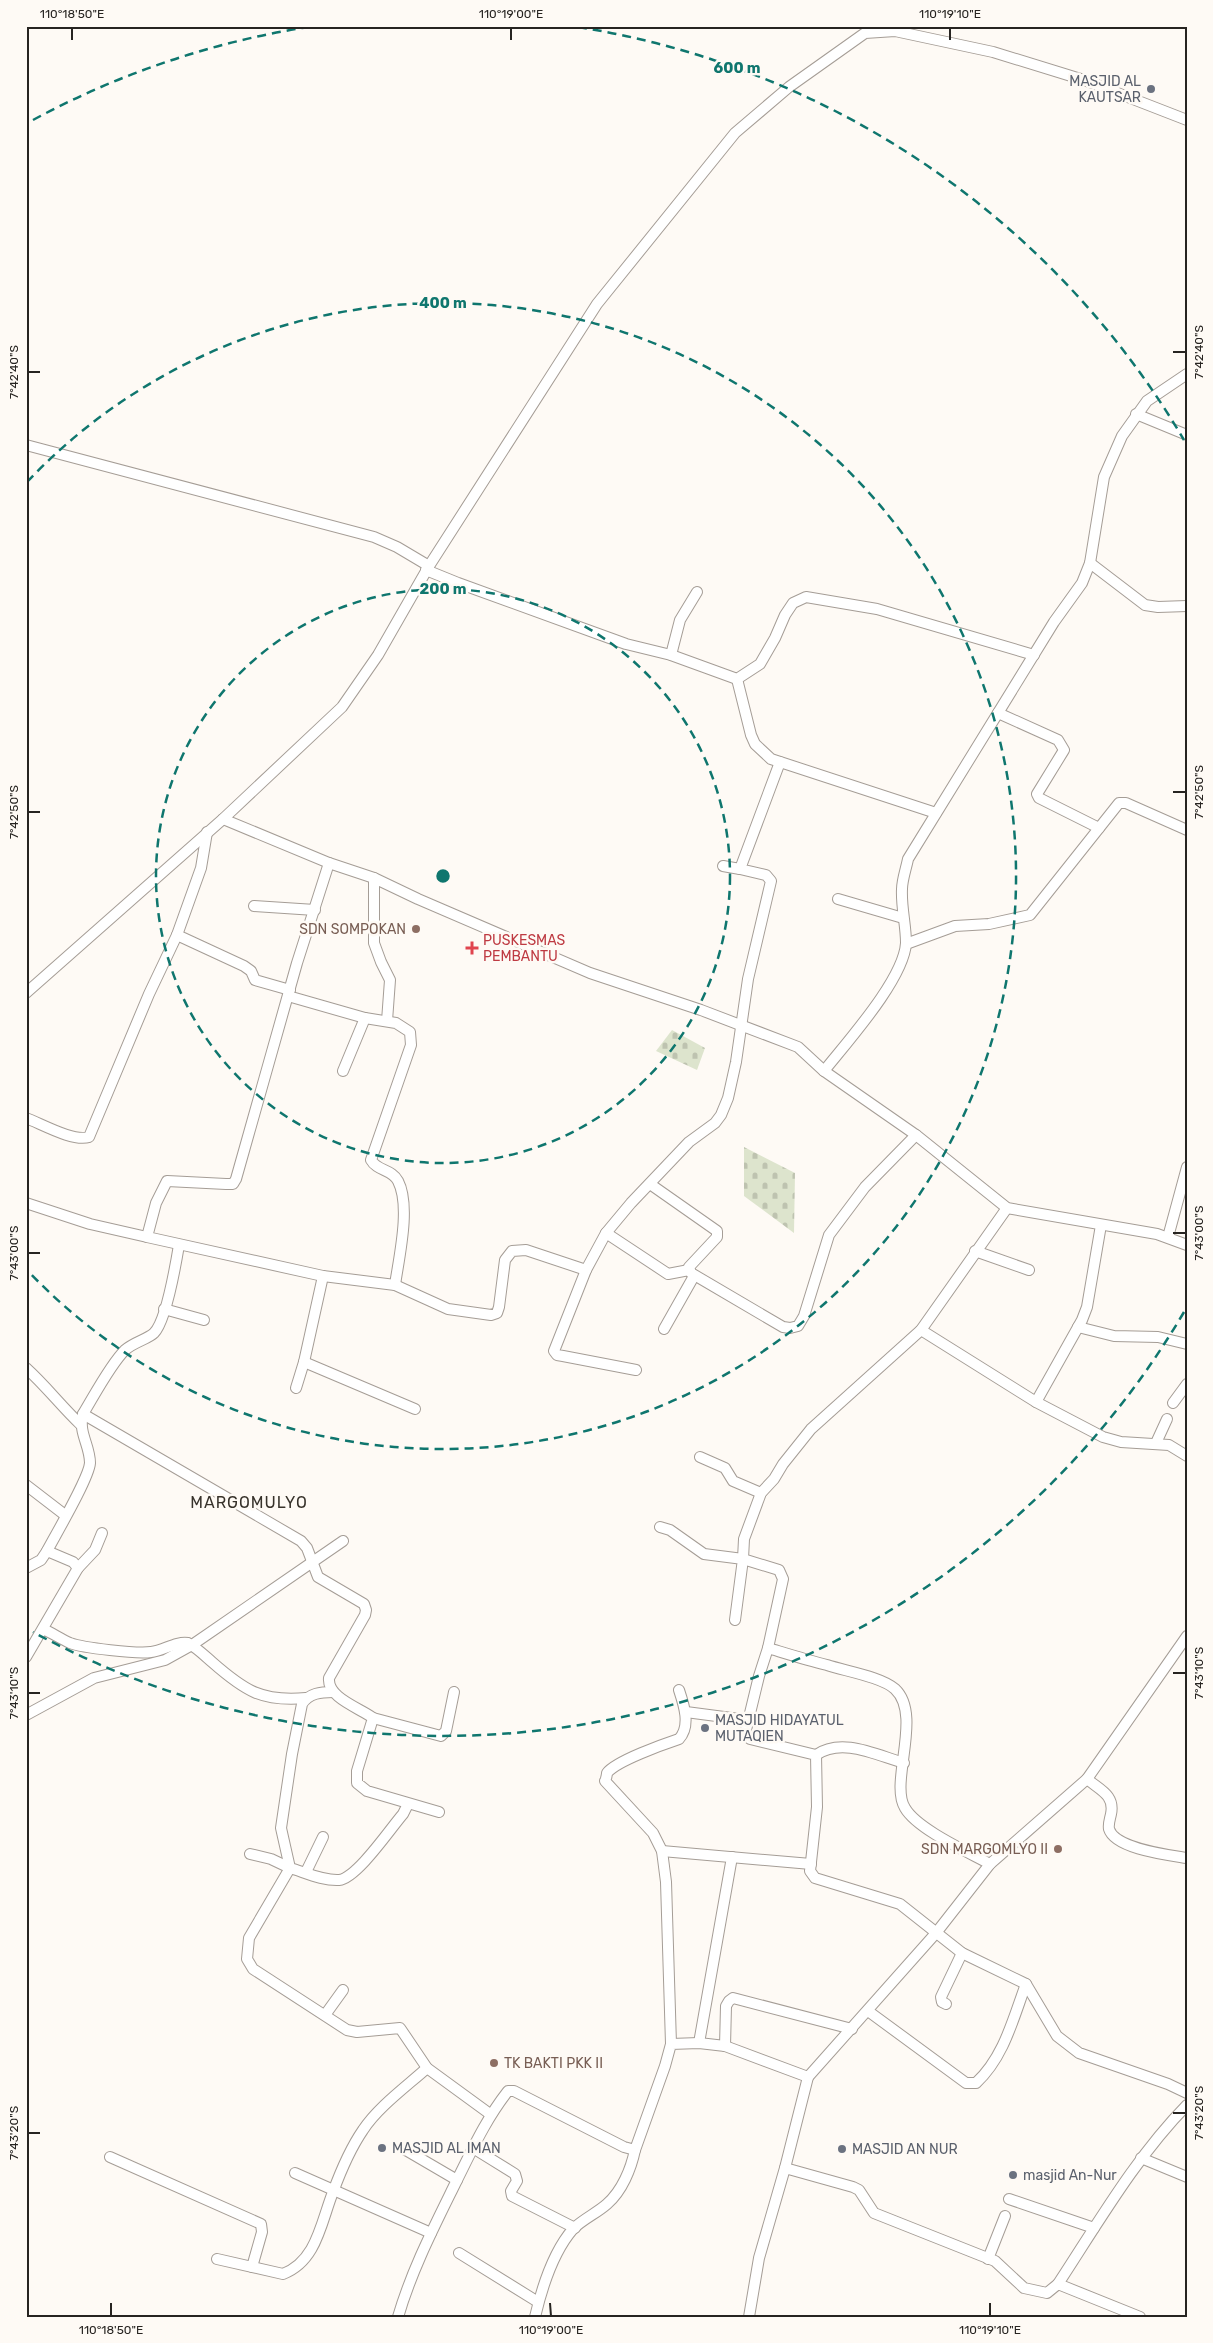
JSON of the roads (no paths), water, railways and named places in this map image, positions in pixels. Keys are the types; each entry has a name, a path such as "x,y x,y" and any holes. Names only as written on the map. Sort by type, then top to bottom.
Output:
{"street":[{"path":"26,993 223,819 342,707 378,656 428,568 597,304 735,133 789,87 867,30 895,31 993,52 1084,80 1187,120"},
{"path":"824,1071 894,977 906,944 902,887 908,859 1054,622 1082,583 1090,563 1104,477 1114,452 1136,414 1147,401 1187,374"},
{"path":"1136,414 1187,435"},
{"path":"26,445 374,537 398,548 428,568 458,583 626,644 671,655 737,679"},
{"path":"1090,563 1145,605 1158,607 1187,606"},
{"path":"671,655 680,620 697,592"},
{"path":"737,679 760,664 793,603 806,597 878,609 1034,655"},
{"path":"737,679 749,728 755,744 771,759 936,813"},
{"path":"998,713 1058,740 1064,750 1037,794 1039,798 1099,828"},
{"path":"740,869 780,762"},
{"path":"906,944 955,926 989,924 1030,915 1119,803 1126,803 1187,830"},
{"path":"223,819 329,864 374,878 418,899 590,973 701,1010 798,1047 824,1071 916,1135 1007,1208 1168,1237 1187,1245"},
{"path":"26,1118 80,1139 88,1136 149,994 177,935 201,868 207,832"},
{"path":"147,1237 156,1203 167,1181 233,1184 236,1179 289,993 329,864"},
{"path":"636,1370 563,1356 554,1351 586,1270 606,1233 631,1202 689,1142 715,1123 721,1115 728,1098 743,1027 748,979 771,881 766,875 723,866"},
{"path":"374,878 374,943 380,962 390,980 387,1021"},
{"path":"838,899 903,918"},
{"path":"254,906 315,910"},
{"path":"177,935 249,969 255,980 365,1018 387,1021 406,1029 412,1039 370,1160 373,1164 391,1172 398,1181 404,1204 395,1285"},
{"path":"343,1071 365,1018"},
{"path":"650,1184 719,1234 689,1267 692,1273 783,1327 790,1328 798,1326 804,1316 815,1286 821,1256 828,1235 865,1188 916,1135"},
{"path":"1168,1237 1187,1167"},
{"path":"26,1203 90,1224 179,1245 247,1258 323,1276 395,1285 448,1309 491,1315 496,1313 499,1307 505,1260 512,1250 526,1250 586,1270"},
{"path":"736,1620 744,1540 761,1493 774,1479 783,1464 811,1429 921,1330 1007,1208"},
{"path":"1036,1402 1078,1327 1090,1294 1101,1225"},
{"path":"606,1233 668,1274 692,1273"},
{"path":"26,1568 40,1560 47,1551 90,1466 89,1451 81,1419 123,1352 134,1342 154,1333 164,1309 174,1274 179,1245"},
{"path":"975,1251 1029,1270"},
{"path":"664,1329 692,1273"},
{"path":"296,1388 304,1362 323,1276"},
{"path":"164,1309 204,1320"},
{"path":"1078,1327 1114,1336 1158,1337 1187,1344"},
{"path":"921,1330 1036,1402 1103,1438 1121,1442 1169,1444 1187,1456"},
{"path":"304,1362 415,1409"},
{"path":"26,1368 48,1389 56,1401 81,1419 300,1542 307,1548 318,1578 364,1604 366,1610 329,1678 328,1684 332,1692 373,1718 441,1736 446,1731 454,1692"},
{"path":"1174,1403 1187,1384"},
{"path":"1156,1443 1167,1419"},
{"path":"700,1458 725,1468 733,1480 761,1493"},
{"path":"26,1485 65,1516"},
{"path":"660,1527 670,1530 704,1554 743,1559 779,1570 782,1574 783,1579 768,1648 747,1720 745,1734 750,1739 816,1755"},
{"path":"26,1656 78,1568 95,1550 102,1533"},
{"path":"26,1714 94,1678 166,1660 192,1645 343,1541"},
{"path":"47,1551 73,1562 78,1568"},
{"path":"43,1629 71,1644 82,1647 140,1653 153,1652 185,1642 192,1645 234,1681 254,1694 285,1700 306,1698 332,1692"},
{"path":"749,2317 759,2258 785,2168 808,2077 936,1933 990,1864 1086,1779 1187,1636"},
{"path":"768,1648 864,1676 891,1686 897,1691 906,1716 902,1800 909,1814 917,1822 990,1864"},
{"path":"535,2317 538,2302 562,2243 575,2228 609,2203 625,2181 671,2044 666,1882 662,1851 652,1833 605,1781 607,1773 614,1768 643,1752 679,1739 685,1731 686,1712 679,1690"},
{"path":"306,1698 302,1704 292,1754 282,1828 290,1868 249,1938 247,1959 253,1969 348,2030 357,2032 400,2028 427,2068 490,2114"},
{"path":"686,1712 747,1720"},
{"path":"373,1718 357,1771 357,1783 367,1791 439,1812"},
{"path":"816,1755 824,1749 845,1746 904,1763"},
{"path":"816,1755 817,1807 810,1871 815,1878 900,1904 918,1916 962,1953 1026,1984 1057,2036 1079,2053 1168,2084 1187,2093"},
{"path":"1086,1779 1111,1798 1113,1805 1109,1825 1113,1836 1128,1845 1187,1858"},
{"path":"250,1854 271,1858 290,1868 337,1880 351,1874 403,1814 408,1804"},
{"path":"306,1872 323,1837"},
{"path":"662,1851 811,1864"},
{"path":"698,2043 732,1857"},
{"path":"946,2004 942,2002 941,1997 962,1953"},
{"path":"868,2011 966,2083 976,2083 990,2068 1005,2042 1026,1984"},
{"path":"325,2016 343,1990"},
{"path":"724,2046 726,2006 729,2000 733,1998 852,2029"},
{"path":"671,2044 698,2043 724,2046 808,2077"},
{"path":"217,2259 283,2274 293,2270 318,2239 333,2190 368,2123 427,2068"},
{"path":"398,2317 406,2290 430,2233 490,2114 508,2091 514,2090 624,2147 635,2150"},
{"path":"785,2168 853,2186 859,2190 874,2213 995,2261 1024,2288 1048,2293 1058,2284 1141,2158 1168,2124 1187,2105"},
{"path":"473,2148 515,2174 517,2181 511,2191 512,2196 575,2228"},
{"path":"404,2149 457,2180"},
{"path":"110,2157 261,2224 262,2232 252,2267"},
{"path":"1141,2158 1187,2177"},
{"path":"295,2173 430,2233"},
{"path":"1009,2199 1094,2228"},
{"path":"988,2258 1005,2216"},
{"path":"459,2253 538,2302"},
{"path":"1058,2284 1140,2317"}],"place":[{"name":"MASJID AL KAUTSAR","path":"1151,89"},
{"name":"SDN SOMPOKAN","path":"416,929"},
{"name":"PUSKESMAS PEMBANTU","path":"472,948"},
{"name":"MASJID HIDAYATUL MUTAQIEN","path":"705,1728"},
{"name":"SDN MARGOMLYO II","path":"1058,1849"},
{"name":"TK BAKTI PKK II","path":"494,2063"},
{"name":"MASJID AL IMAN","path":"382,2148"},
{"name":"MASJID AN NUR","path":"842,2149"},
{"name":"masjid An-Nur","path":"1013,2175"}],"district":[{"name":"MARGOMULYO","path":"249,1502"}]}
